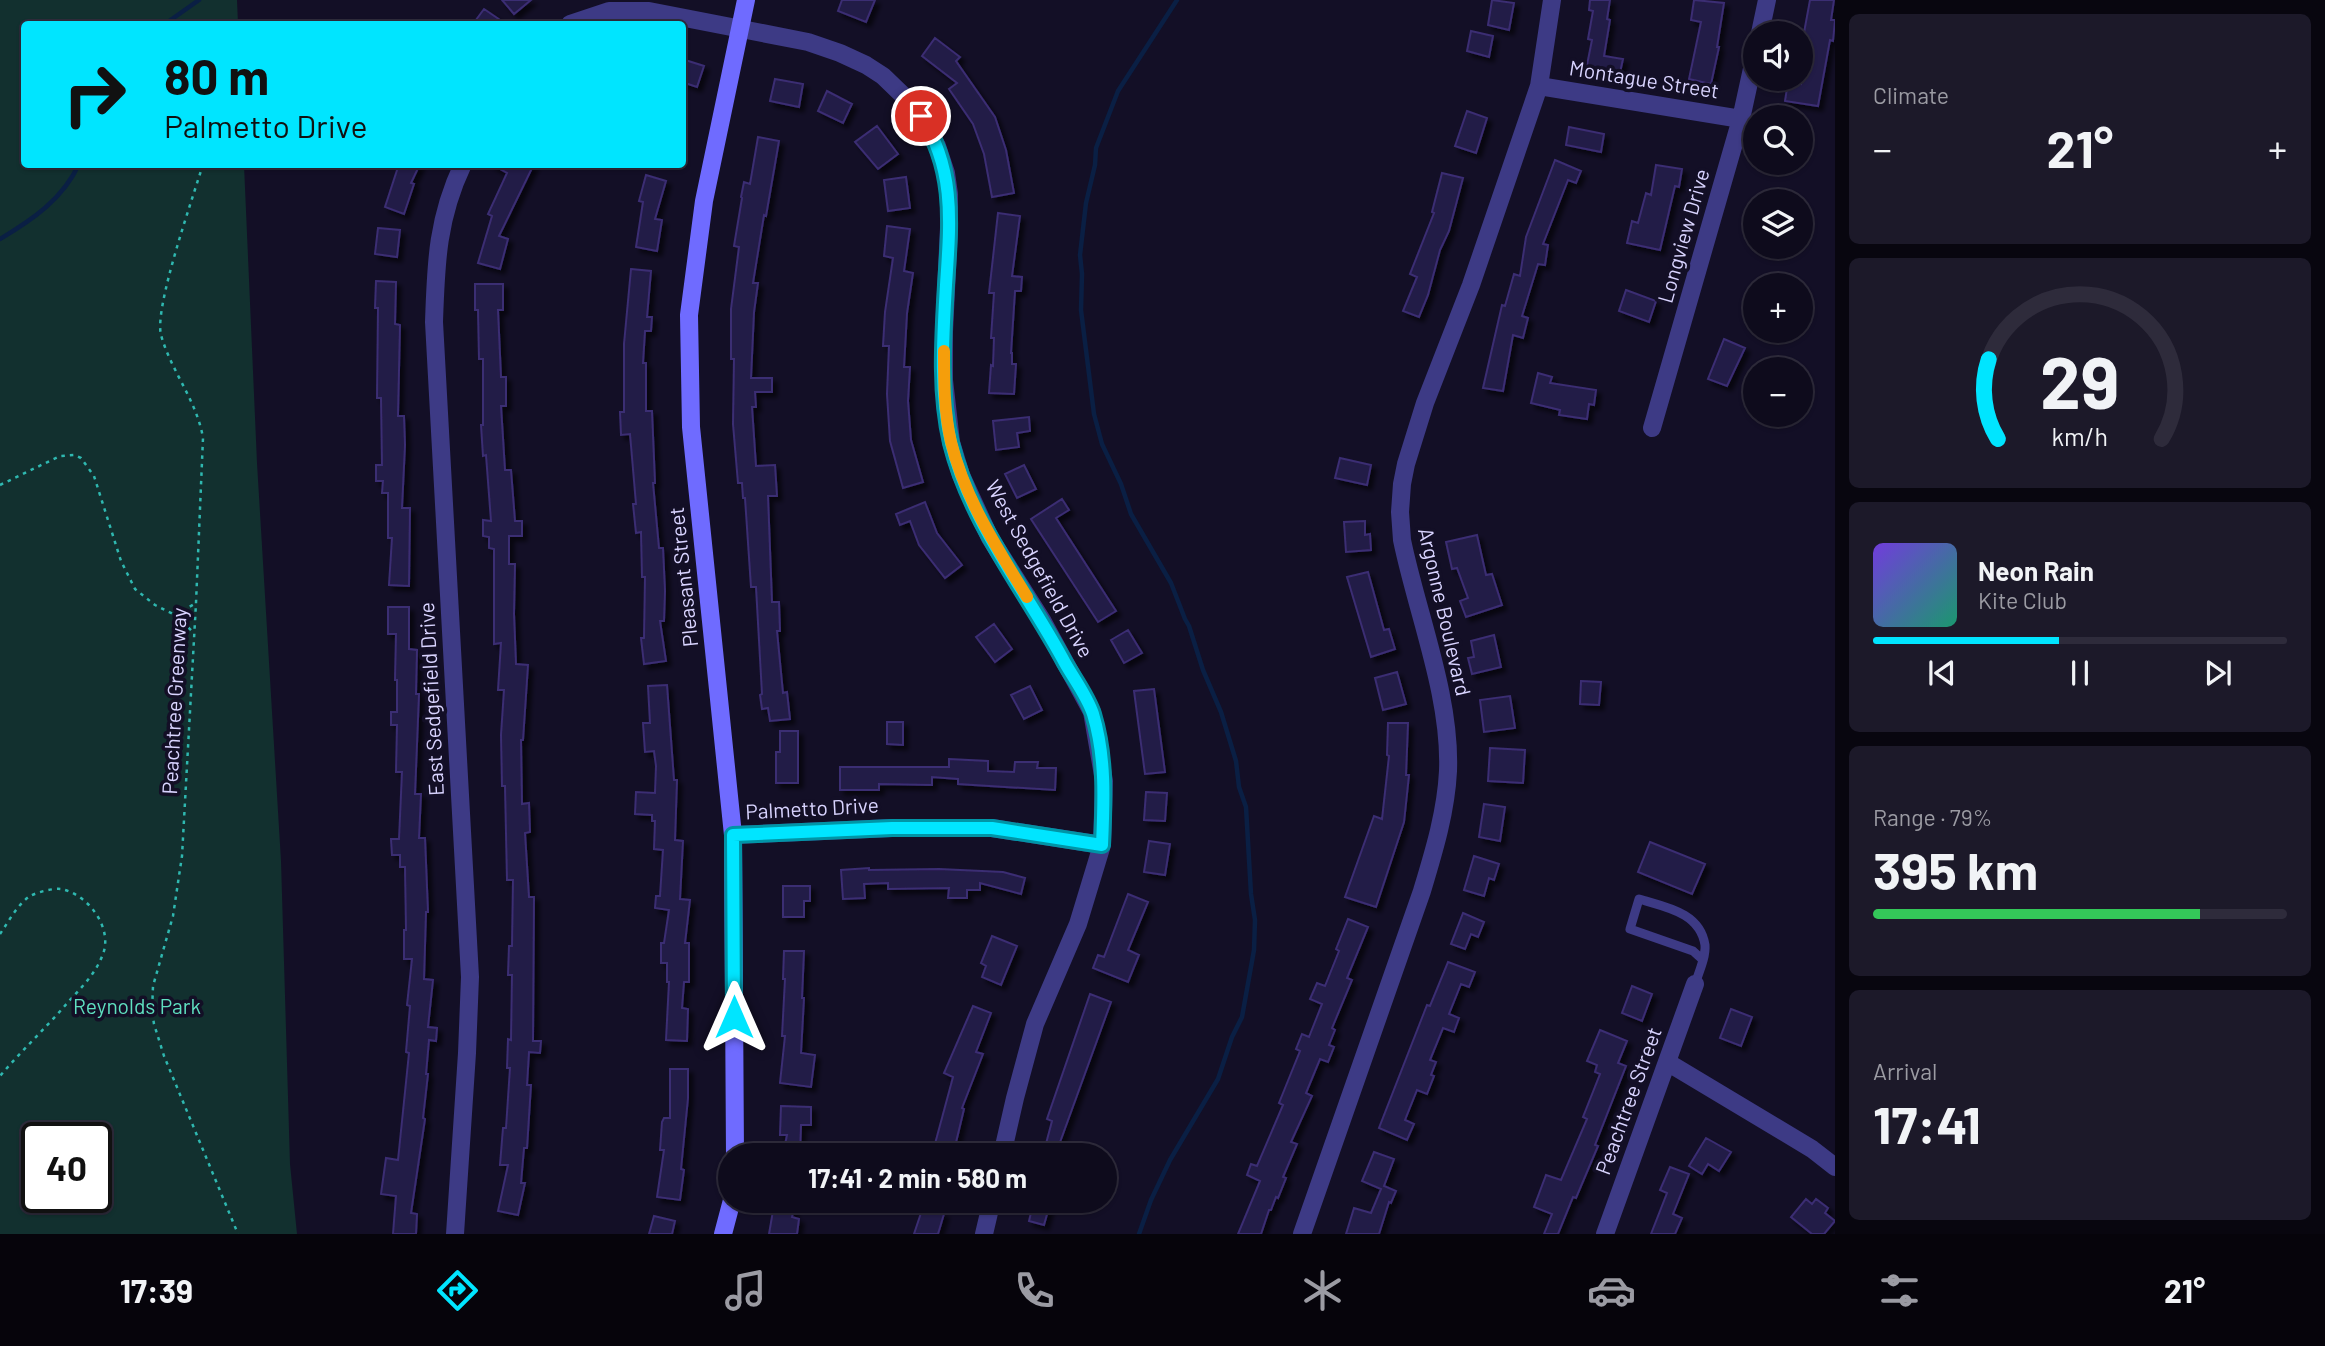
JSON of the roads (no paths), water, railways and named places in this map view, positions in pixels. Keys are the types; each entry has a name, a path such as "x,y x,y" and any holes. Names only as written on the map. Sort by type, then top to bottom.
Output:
{"street":[{"name":"Pleasant Street","path":"735,1143 733,835 691,427 689,315 704,201 746,0"},
{"name":"Argonne Boulevard","path":"1302,1234 1422,891 1445,804 1447,742 1442,708 1402,540 1402,484 1425,403 1471,285 1539,86 1552,0"},
{"path":"1763,21 1767,0"},
{"path":"577,21 622,10 649,11 740,27"},
{"name":"West Sedgefield Drive","path":"740,27 807,42 866,65 883,76 913,105 937,146 946,173 949,194 944,380 951,442 961,475 990,538 1048,631 1092,712 1104,781 1102,845 1077,924 1035,1024 1005,1143"},
{"name":"Montague Street","path":"1539,86 1741,119"},
{"name":"Longview Drive","path":"1652,428 1747,91"},
{"name":"East Sedgefield Drive","path":"455,1234 470,977 434,322 440,232 446,205 461,168"},
{"name":"Palmetto Drive","path":"733,835 892,828 992,828 1102,845"},
{"name":"Peachtree Street","path":"1605,1234 1695,984"},
{"path":"1667,1062 1812,1149 1835,1167"},
{"path":"723,1234 729,1213"},
{"path":"984,1234 989,1213"}],"lane":[{"path":"1695,984 1703,960 1704,945 1692,919 1639,899 1630,929 1693,951 1703,960"}],"waterway":[{"path":"169,21 199,0"},
{"path":"1139,1234 1170,1160 1218,1079 1232,1037 1242,1017 1254,950 1255,920 1246,807 1239,787 1236,761 1221,712 1171,583 1131,514 1121,484 1102,444 1094,414 1081,310 1080,255 1096,148 1118,91 1177,0"},
{"path":"0,239 46,207 64,188 77,168"}],"park label":[{"name":"Reynolds Park","path":"137,1007"}]}
